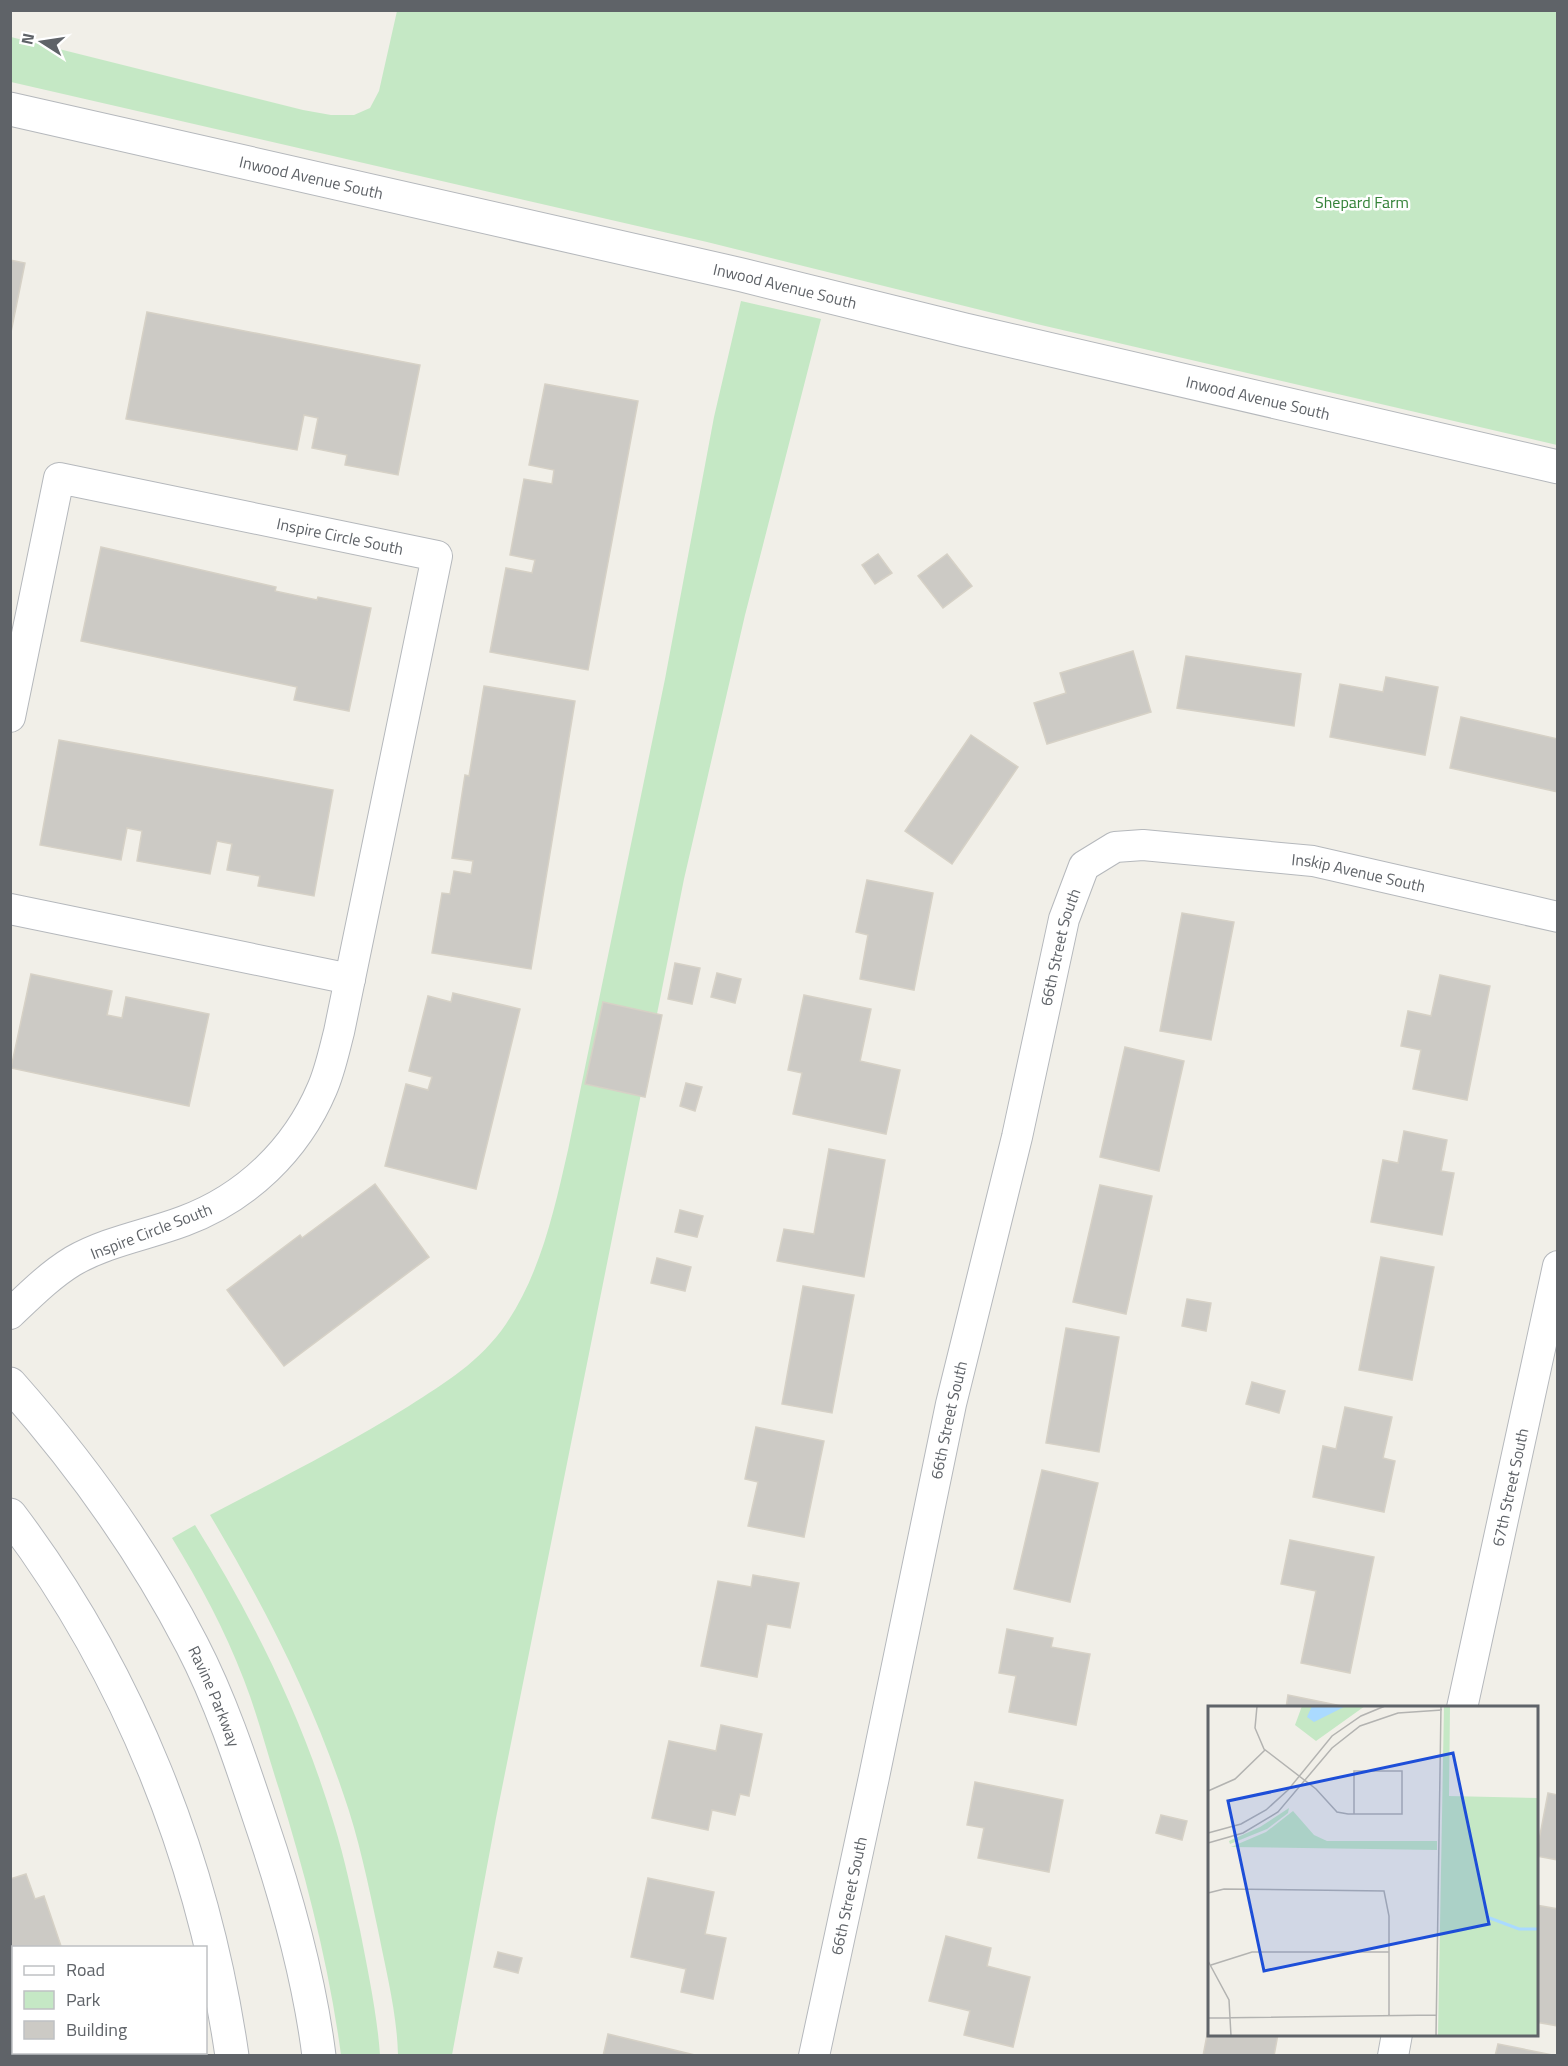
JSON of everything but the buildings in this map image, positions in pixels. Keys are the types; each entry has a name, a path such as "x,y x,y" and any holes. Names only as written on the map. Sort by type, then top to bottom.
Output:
{"street":[{"name":"Inwood Avenue South","path":"10,109 731,273 965,330 1557,467"},
{"name":"Inspire Circle South","path":"10,717 59,478 437,556 333,1054 322,1089 300,1131 260,1175 237,1194 211,1209 156,1230 116,1241 77,1259 44,1282 10,1314"},
{"name":"Inskip Avenue South","path":"1157,846 1313,861 1557,917"},
{"name":"66th Street South","path":"814,2055 951,1404 1017,1137 1064,919 1084,866 1115,847 1157,846"},
{"path":"10,909 350,979"},
{"name":"67th Street South","path":"1462,1706 1557,1266"},
{"name":"Ravine Parkway","path":"10,1384 56,1437 107,1505 167,1599 203,1668 246,1777 286,1903 311,1998 319,2055"},
{"path":"10,1515 75,1611 117,1687 145,1749 166,1801 200,1902 222,1990 232,2055"},
{"path":"1393,2055 1397,2036"}],"green space":[{"name":"Shepard Farm","path":"397,11 1557,11 1557,445 1041,325 707,242 11,82 11,37 303,110 331,115 354,115 370,108 379,91"},
{"path":"741,301 821,319 745,615 684,879 496,1818 452,2055 398,2055 393,2008 378,1930 349,1810 316,1721 284,1651 210,1515 360,1435 449,1380 474,1360 496,1337 518,1304 528,1283 545,1240 568,1150 665,679 714,417"},
{"path":"195,1525 237,1596 275,1670 322,1785 342,1850 360,1930 380,2055 341,2055 330,1988 307,1888 254,1707 237,1661 220,1625 172,1538"}]}
